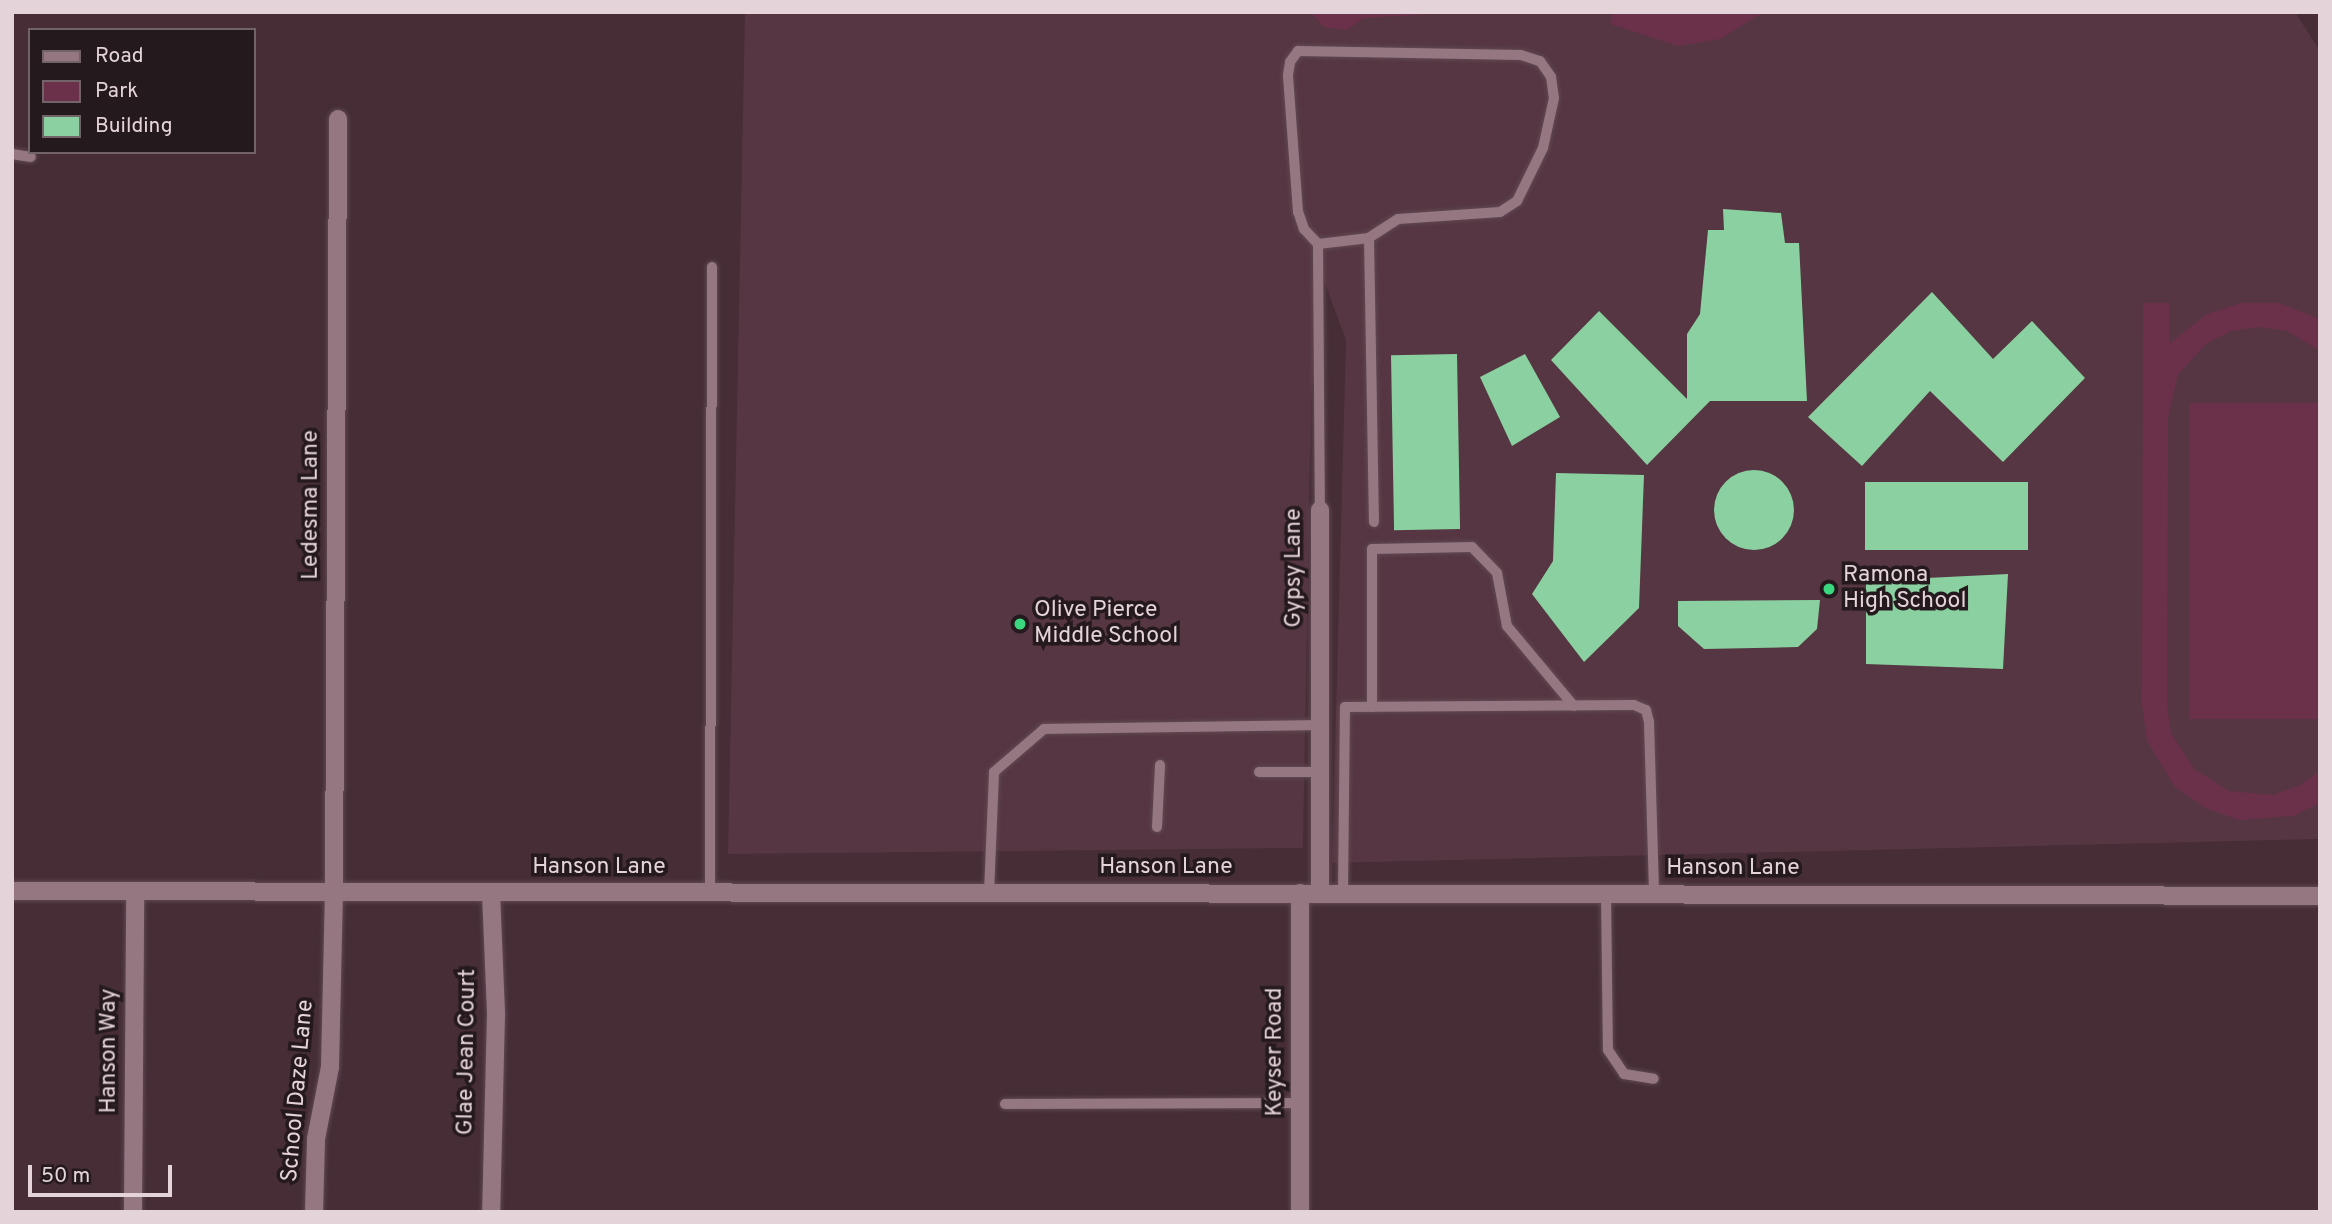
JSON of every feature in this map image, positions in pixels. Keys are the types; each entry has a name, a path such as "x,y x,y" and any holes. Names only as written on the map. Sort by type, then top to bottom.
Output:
{"street":[{"name":"Ledesma Lane","path":"334,891 338,118"},
{"name":"Gypsy Lane","path":"1320,510 1320,892"},
{"name":"Hanson Lane","path":"12,891 2320,895"},
{"name":"Hanson Way","path":"133,1212 135,891"},
{"name":"School Daze Lane","path":"314,1212 316,1139 330,1067 334,891"},
{"name":"Keyser Road","path":"1300,892 1300,1212"},
{"name":"Glae Jean Court","path":"491,893 496,1014 491,1212"}],"lane":[{"path":"1298,51 1521,55 1541,61 1551,77 1554,98 1544,148 1517,201 1500,212 1398,219 1369,238 1318,244 1304,229 1298,212 1288,75 1290,62 1298,51"},
{"path":"12,155 31,157"},
{"path":"1369,238 1374,522"},
{"name":"Gypsy Lane","path":"1318,244 1320,510"},
{"path":"710,892 712,267"},
{"path":"1372,707 1372,549 1472,547 1497,573 1507,626 1574,706"},
{"path":"1343,892 1345,708 1634,705 1646,710 1654,894"},
{"path":"989,892 994,772 1044,729 1319,725"},
{"path":"1157,827 1160,765"},
{"path":"1259,772 1320,772"},
{"path":"1606,894 1608,1050 1624,1074 1654,1079"},
{"path":"1005,1104 1300,1103"}],"shaded area":[{"name":"Ramona High School","path":"745,12 2295,12 2320,51 2320,839 1332,863 1346,340 1323,278 1311,400 1303,848 728,854"}],"green space":[{"path":"1310,12 1471,12 1363,18 1348,30 1324,27"},
{"path":"1613,12 1764,12 1720,39 1678,46 1610,24"},
{"path":"2143,303 2169,303 2169,344 2207,314 2241,303 2278,303 2320,319 2320,351 2287,331 2259,327 2231,331 2206,344 2178,375 2168,417 2167,705 2171,733 2194,769 2229,791 2272,795 2299,786 2320,771 2320,803 2293,816 2239,820 2205,808 2175,787 2147,741 2142,705"},
{"path":"2189,403 2320,403 2320,719 2189,719"}],"building":[{"path":"1723,209 1781,213 1785,243 1799,243 1807,401 1710,401 1647,465 1551,360 1599,311 1687,399 1687,334 1700,314 1708,230 1724,230"},
{"path":"1932,292 1993,359 2032,321 2085,378 2003,462 1930,391 1862,466 1808,417"},
{"path":"1457,354 1460,529 1394,530 1391,355"},
{"path":"1525,354 1560,417 1512,446 1480,377"},
{"path":"1754,470 1769,473 1782,482 1791,495 1794,510 1791,525 1782,538 1769,547 1754,550 1739,547 1726,538 1717,525 1714,510 1717,495 1726,482 1739,473"},
{"path":"1556,473 1644,475 1639,608 1584,662 1532,594 1553,561"},
{"path":"1865,482 2028,482 2028,550 1865,550"},
{"path":"2008,574 2003,669 1866,664 1866,581"},
{"path":"1820,600 1817,629 1798,647 1704,649 1678,626 1678,601"}],"place":[{"name":"Ramona High School","path":"1829,589"},
{"name":"Olive Pierce Middle School","path":"1020,624"}]}
